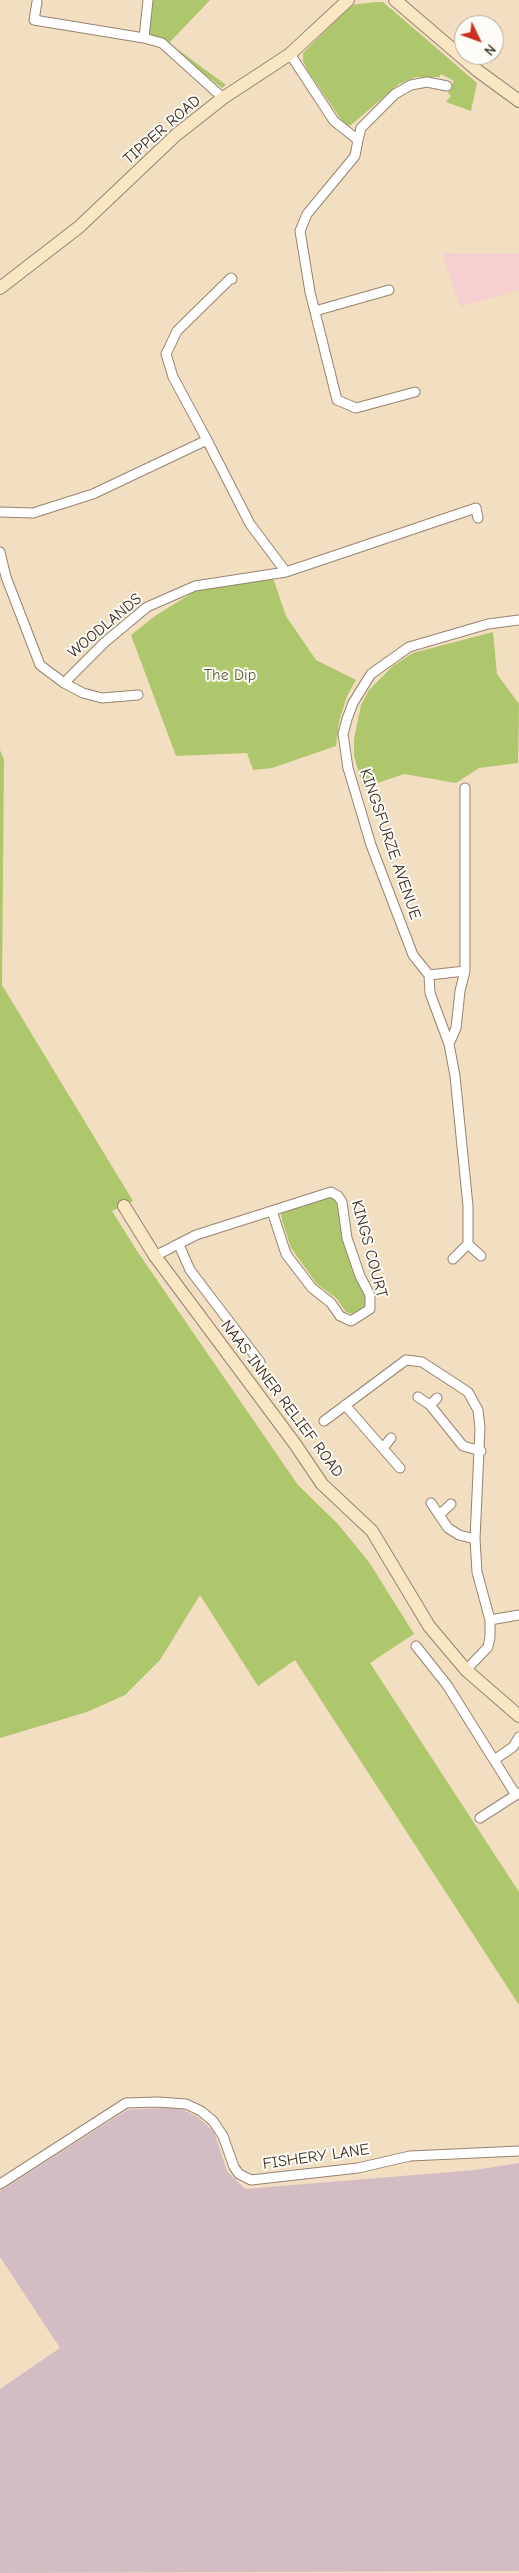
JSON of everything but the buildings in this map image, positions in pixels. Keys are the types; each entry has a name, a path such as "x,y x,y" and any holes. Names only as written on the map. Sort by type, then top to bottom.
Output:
{"street":[{"path":"144,38 148,0"},
{"name":"TIPPER ROAD","path":"0,288 79,228 176,135 223,98 290,54 348,0"},
{"path":"395,0 478,71 519,101"},
{"path":"36,2 34,20 144,38 162,43 223,98"},
{"path":"290,54 334,121 358,140"},
{"path":"415,392 356,408 337,400 315,311 300,231 307,214 355,156 361,128 395,94 411,85 427,82 447,86"},
{"path":"232,279 177,331 166,354 173,377 250,524 286,572"},
{"path":"315,311 389,290"},
{"path":"0,512 33,513 93,494 207,440"},
{"name":"WOODLANDS","path":"64,683 105,642 146,608 195,586 286,572 476,508 478,518"},
{"name":"WOODLANDS","path":"0,552 6,577 40,665 64,683 83,693 102,698 138,695"},
{"name":"KINGSFURZE AVENUE","path":"468,1244 468,1206 455,1076 449,1044 430,993 429,975 414,955 371,845 348,768 343,734 353,703 371,674 409,646 488,624 519,620"},
{"name":"KINGSFURZE AVENUE","path":"449,1044 456,1028 460,992 465,971 465,788"},
{"path":"429,975 465,971"},
{"name":"KINGS COURT","path":"155,1256 196,1235 331,1192 338,1196 342,1202 347,1238 360,1276 370,1295 370,1309 351,1321 340,1316 331,1302 312,1288 286,1254 272,1211"},
{"name":"NAAS INNER RELIEF ROAD","path":"124,1206 155,1256 295,1444 322,1484 372,1531 429,1626 466,1670 519,1716"},
{"path":"179,1244 190,1270 260,1362"},
{"path":"453,1259 468,1244 480,1256"},
{"path":"324,1421 406,1360 422,1362 468,1392 478,1410 481,1451 475,1539 477,1572 490,1620 488,1647 466,1670"},
{"path":"418,1397 430,1406 463,1446 481,1451"},
{"path":"430,1406 438,1398"},
{"path":"345,1405 400,1468"},
{"path":"383,1448 392,1438"},
{"path":"431,1503 454,1532 475,1539"},
{"path":"439,1515 451,1504"},
{"path":"490,1620 519,1615"},
{"path":"416,1646 447,1685 494,1760 518,1794 480,1818"},
{"path":"415,1660 423,1655"},
{"path":"494,1760 516,1749 519,1737"},
{"name":"FISHERY LANE","path":"0,2184 126,2103 158,2102 186,2104 201,2111 213,2121 223,2136 234,2168 238,2174 251,2180 358,2168 410,2156 519,2151"}],"shaded area":[{"path":"442,253 519,254 519,290 460,307"},
{"path":"177,2107 198,2117 214,2132 227,2171 245,2189 475,2170 519,2163 519,2571 0,2573 0,2389 60,2348 0,2257 0,2191 127,2110"}],"green space":[{"path":"152,0 210,0 169,43 226,85 222,88 161,40 147,36"},
{"path":"383,2 477,83 471,111 446,102 451,96 448,93 454,81 441,74 439,77 416,77 399,84 351,125 347,126 308,71 303,61 303,53 351,5"},
{"name":"The Dip","path":"273,578 286,616 316,660 356,680 347,696 339,722 336,746 272,768 253,770 247,753 176,756 131,635 155,616 197,590"},
{"path":"493,632 497,674 519,704 518,763 479,768 456,783 404,774 363,788 354,756 354,739 361,705 369,690 393,666 413,653"},
{"path":"0,750 4,760 2,985 133,1201 112,1211 137,1251 298,1485 338,1524 369,1562 414,1634 370,1663 519,1892 519,2005 295,1660 258,1686 200,1595 160,1660 125,1695 87,1712 0,1738"},
{"path":"332,1196 336,1198 367,1294 367,1304 353,1314 346,1312 336,1298 317,1284 291,1248 282,1220 281,1214 287,1210"}]}
